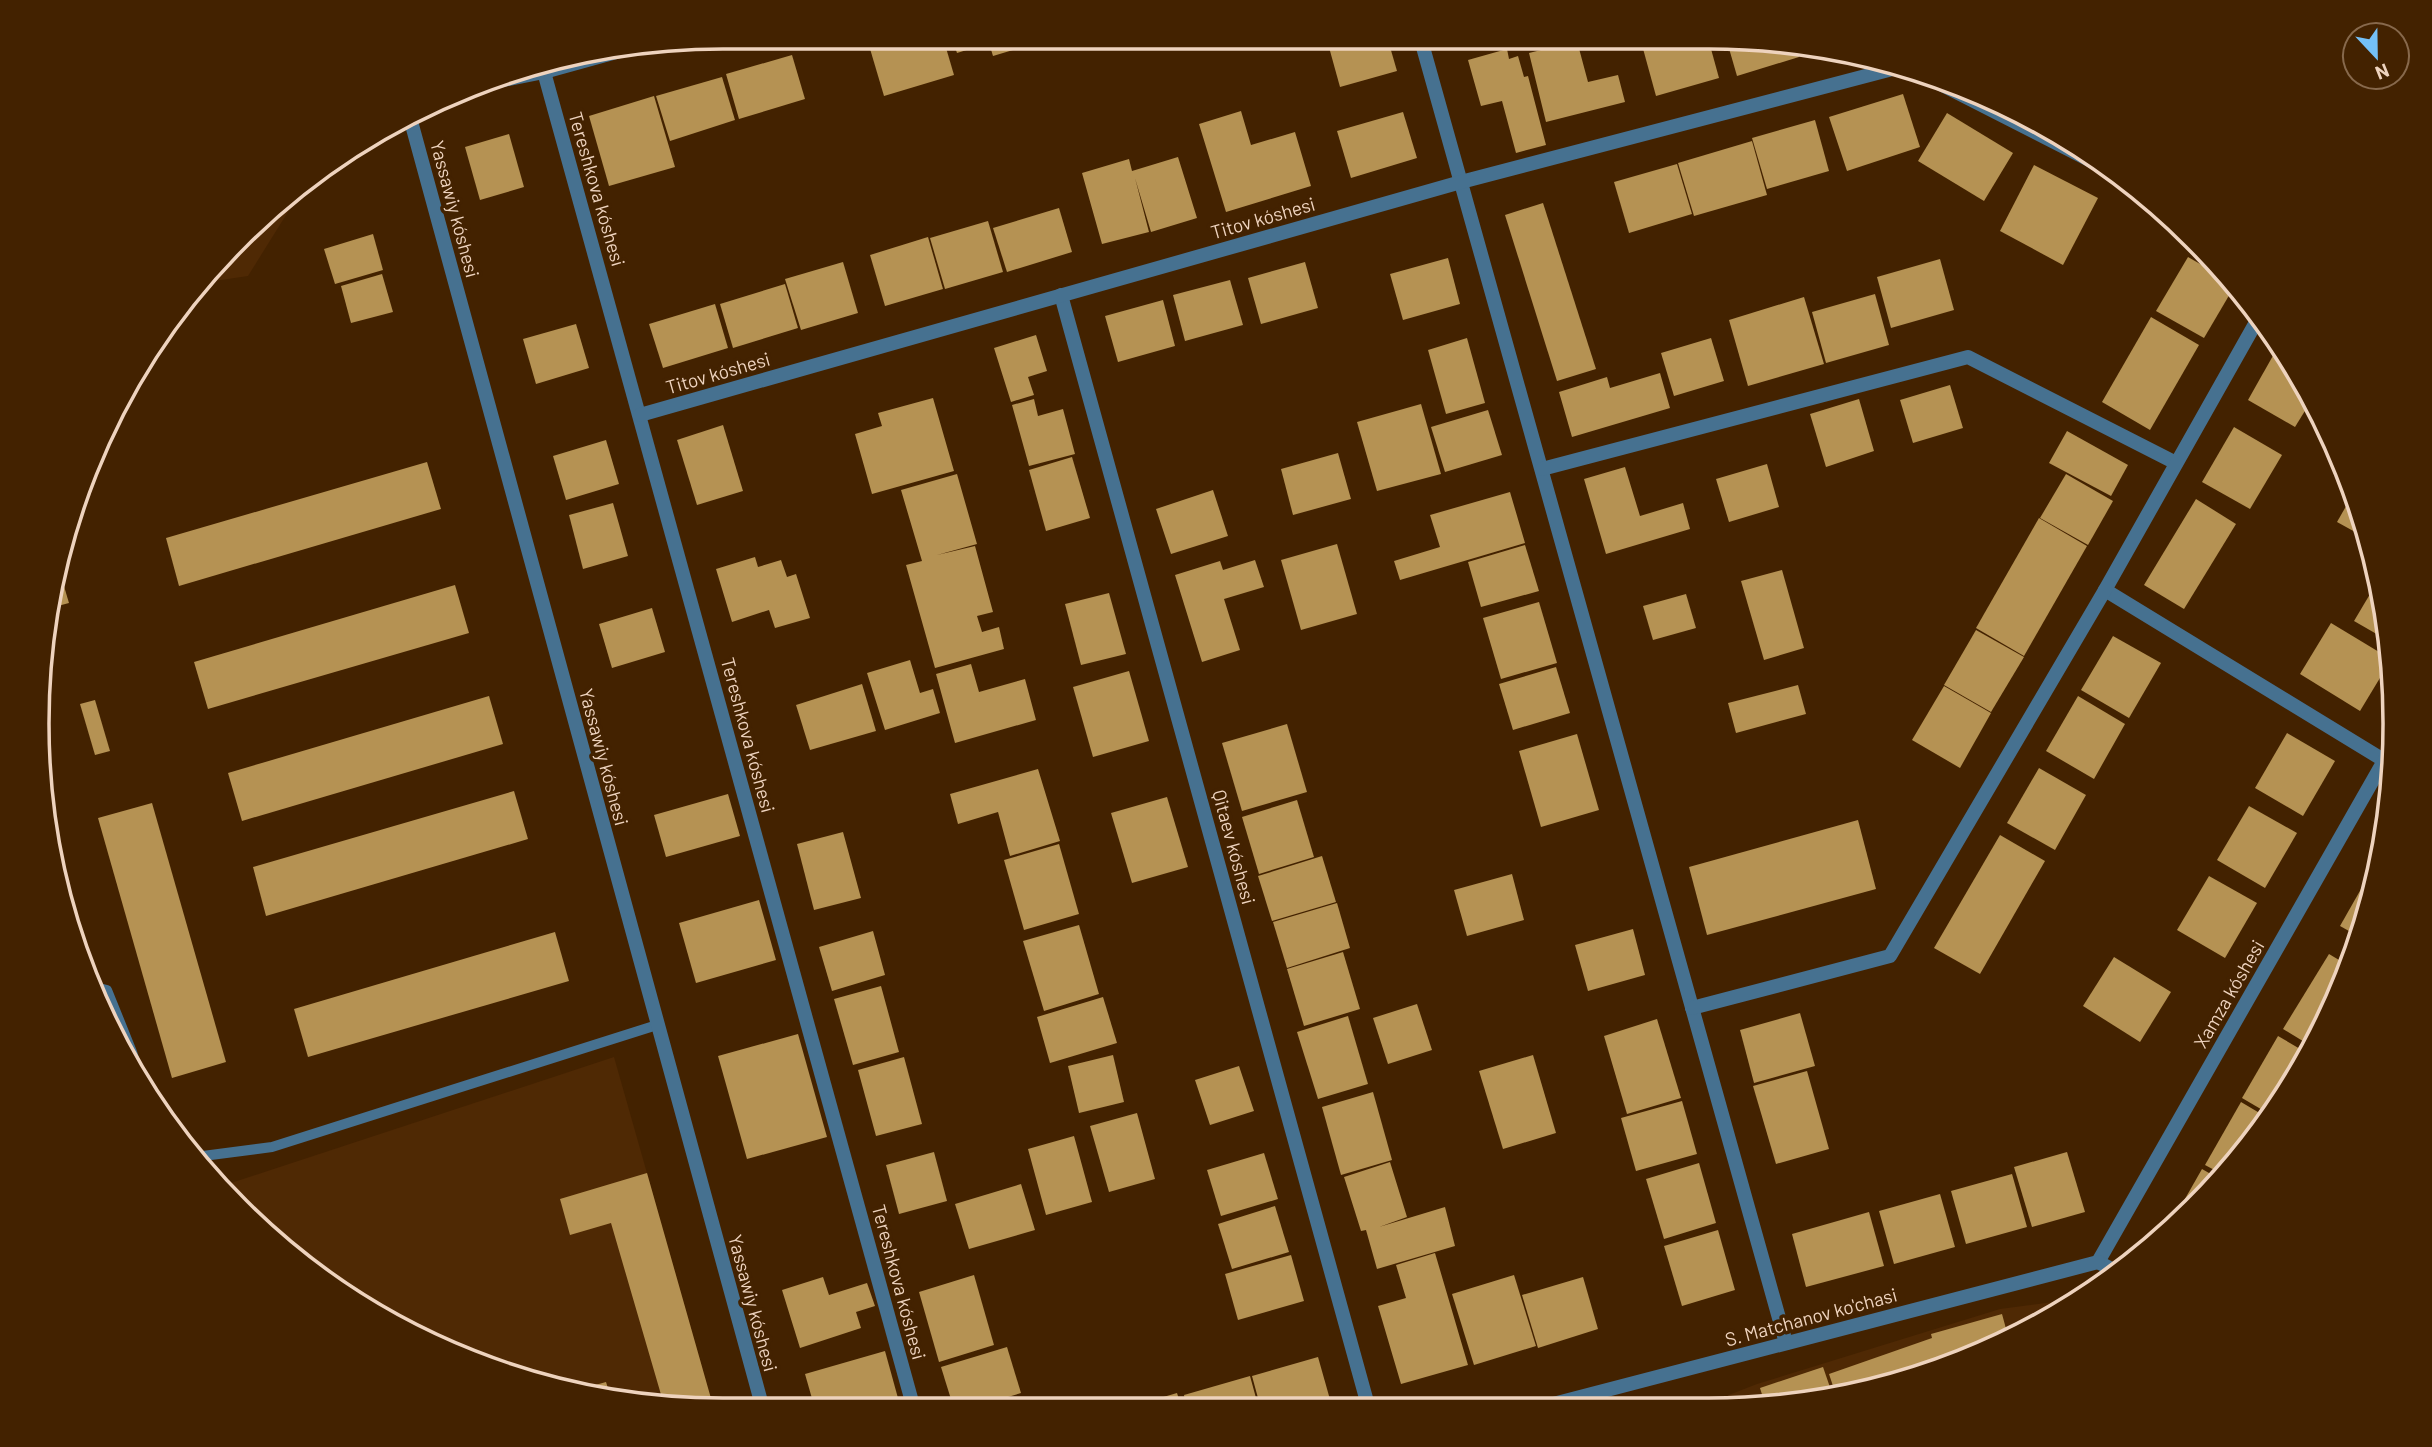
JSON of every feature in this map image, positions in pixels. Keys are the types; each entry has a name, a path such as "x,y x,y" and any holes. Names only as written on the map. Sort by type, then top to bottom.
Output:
{"street":[{"path":"1424,49 1786,1343"},
{"name":"Titov kóshesi","path":"640,415 1461,182 1882,72"},
{"name":"Tereshkova kóshesi","path":"544,73 911,1398"},
{"name":"Yassawiy kóshesi","path":"412,126 760,1398"},
{"name":"Qitaev kóshesi","path":"1061,295 1366,1398"},
{"path":"1692,1008 1890,956 2105,590 2253,327"},
{"path":"1542,470 1968,357 2176,463"},
{"path":"2105,590 2382,759"},
{"name":"Xamza kóshesi","path":"2098,1262 2381,775"},
{"path":"2098,1262 2107,1267"},
{"name":"S. Matchanov ko'chasi","path":"1576,1398 2098,1262"}],"lane":[{"path":"103,989 107,990 123,1030"},
{"path":"206,1156 272,1147 657,1025"}],"shaded area":[{"path":"292,205 248,276 214,281"},
{"path":"614,1057 711,1398 679,1397 592,1385 549,1375 465,1347 386,1308 313,1259 279,1231 231,1183"},
{"path":"2056,1302 1967,1347 1883,1375 1797,1392 1722,1398 1757,1384 2000,1309"}],"building":[{"path":"870,49 946,49 954,75 884,96"},
{"path":"991,49 1016,49 993,56"},
{"path":"1329,49 1391,49 1397,71 1340,87"},
{"path":"1507,49 1509,59 1518,56 1524,77 1528,76 1546,145 1516,153 1502,101 1481,106 1468,60"},
{"path":"1545,49 1579,49 1588,82 1618,75 1625,102 1546,122 1529,53"},
{"path":"1643,49 1711,49 1719,78 1656,96"},
{"path":"1729,49 1798,55 1799,57 1737,76"},
{"path":"792,55 805,99 739,119 726,74"},
{"path":"722,77 735,120 670,141 656,96"},
{"path":"1903,94 1920,147 1847,171 1829,117"},
{"path":"654,96 675,167 609,186 589,116"},
{"path":"1241,111 1251,145 1295,132 1311,186 1226,212 1199,124"},
{"path":"1403,112 1417,158 1351,178 1337,131"},
{"path":"1947,113 2013,153 1984,201 1918,161"},
{"path":"1815,120 1829,171 1767,189 1752,138"},
{"path":"509,134 524,187 480,200 465,147"},
{"path":"1752,141 1767,195 1694,216 1678,163"},
{"path":"1178,157 1197,218 1151,232 1135,178 1149,232 1102,244 1082,173 1129,159 1132,171"},
{"path":"1677,164 1692,214 1629,233 1614,182"},
{"path":"2034,165 2098,198 2063,265 2000,231"},
{"path":"1543,203 1596,369 1557,381 1505,215"},
{"path":"1059,208 1072,252 1007,272 993,228"},
{"path":"988,221 1003,272 945,289 930,238"},
{"path":"373,234 383,270 335,284 324,249"},
{"path":"928,237 943,289 885,306 870,255"},
{"path":"2188,257 2203,266 2229,295 2204,338 2156,311"},
{"path":"1448,258 1460,304 1403,320 1390,274"},
{"path":"1940,259 1954,310 1891,328 1877,277"},
{"path":"843,262 858,313 801,330 785,279"},
{"path":"1305,262 1318,308 1261,324 1248,278"},
{"path":"382,274 393,312 351,323 341,286"},
{"path":"1230,280 1243,325 1185,341 1173,295"},
{"path":"785,284 798,328 733,348 720,304"},
{"path":"1875,294 1889,345 1826,363 1812,312"},
{"path":"1804,297 1824,364 1748,386 1729,320"},
{"path":"1163,300 1175,346 1118,362 1105,316"},
{"path":"715,304 728,348 663,368 649,324"},
{"path":"2151,317 2199,345 2150,430 2102,402"},
{"path":"576,324 589,368 536,384 523,339"},
{"path":"1036,335 1047,371 1028,377 1034,395 1011,402 994,348"},
{"path":"1467,338 1485,403 1446,414 1428,350"},
{"path":"1711,338 1724,381 1674,396 1661,353"},
{"path":"2273,355 2305,410 2295,427 2248,400"},
{"path":"1660,373 1670,408 1572,437 1559,392 1607,377 1610,388"},
{"path":"1950,385 1963,428 1913,443 1900,400"},
{"path":"933,398 954,471 872,494 855,434 882,426 878,413"},
{"path":"1034,399 1038,416 1063,409 1075,454 1029,466 1012,405"},
{"path":"1859,399 1874,451 1826,467 1810,414"},
{"path":"1421,404 1441,474 1377,491 1357,422"},
{"path":"1488,410 1502,455 1445,472 1431,427"},
{"path":"723,425 743,491 697,505 677,440"},
{"path":"2234,427 2282,455 2250,509 2202,482"},
{"path":"2067,431 2128,465 2111,496 2049,463"},
{"path":"606,440 619,484 566,500 553,456"},
{"path":"1338,453 1351,499 1293,515 1281,469"},
{"path":"1072,457 1090,518 1046,531 1029,470"},
{"path":"427,462 441,509 179,586 166,538"},
{"path":"1767,464 1779,507 1729,522 1716,479"},
{"path":"1625,467 1640,516 1683,503 1690,529 1606,554 1584,479"},
{"path":"957,474 977,544 937,555 975,546 993,612 977,616 982,632 999,627 1004,649 935,668 906,565 922,561 901,490"},
{"path":"2066,474 2113,501 2088,545 2040,518"},
{"path":"1213,490 1228,536 1171,554 1156,509"},
{"path":"1510,492 1525,543 1400,580 1394,561 1440,547 1430,515"},
{"path":"2196,499 2236,524 2184,609 2144,585"},
{"path":"613,503 628,556 583,569 569,515"},
{"path":"2346,505 2355,532 2337,522"},
{"path":"2039,518 2087,546 2024,656 1976,628"},
{"path":"1337,544 1357,614 1301,630 1281,560"},
{"path":"1525,545 1539,591 1481,607 1468,562"},
{"path":"755,557 758,567 781,560 787,577 796,574 810,618 775,628 769,610 732,622 716,569"},
{"path":"1255,560 1264,587 1224,599 1240,650 1202,662 1175,575 1220,561 1223,570"},
{"path":"1782,570 1804,648 1764,660 1741,581"},
{"path":"64,585 69,603 60,605"},
{"path":"455,585 469,633 208,709 194,662"},
{"path":"1109,593 1126,654 1081,665 1065,604"},
{"path":"1686,594 1696,628 1653,640 1643,606"},
{"path":"2370,594 2377,634 2354,621"},
{"path":"1539,602 1557,663 1501,679 1483,618"},
{"path":"652,608 665,652 612,668 599,624"},
{"path":"2331,623 2379,652 2382,675 2360,711 2300,674"},
{"path":"1976,630 2024,657 1991,712 1944,685"},
{"path":"2113,636 2161,663 2129,718 2081,690"},
{"path":"910,660 920,693 933,689 940,713 885,730 867,673"},
{"path":"971,664 979,692 1025,679 1036,720 955,743 936,674"},
{"path":"1556,667 1570,713 1513,730 1499,684"},
{"path":"1129,671 1149,741 1093,757 1073,687"},
{"path":"862,684 876,731 810,750 796,705"},
{"path":"1798,685 1806,714 1736,733 1728,703"},
{"path":"1944,686 1991,713 1960,768 1912,740"},
{"path":"489,696 503,744 242,821 228,773"},
{"path":"2078,696 2125,724 2094,779 2046,751"},
{"path":"95,700 110,751 95,755 80,704"},
{"path":"1287,724 1307,792 1242,811 1222,743"},
{"path":"2287,733 2335,761 2303,816 2255,788"},
{"path":"1577,734 1599,810 1541,827 1519,751"},
{"path":"2039,768 2086,795 2055,850 2007,823"},
{"path":"1038,769 1060,841 1010,856 998,812 958,824 950,794"},
{"path":"514,791 528,839 266,916 253,867"},
{"path":"728,794 740,836 666,857 654,815"},
{"path":"1167,797 1188,867 1132,883 1111,813"},
{"path":"1297,800 1314,857 1259,874 1242,817"},
{"path":"152,803 226,1062 172,1078 98,818"},
{"path":"2249,806 2297,833 2265,888 2217,860"},
{"path":"1858,820 1876,889 1707,935 1689,867"},
{"path":"843,832 861,898 814,910 797,844"},
{"path":"2000,835 2045,861 1980,974 1934,948"},
{"path":"1059,844 1079,914 1024,930 1004,860"},
{"path":"1322,856 1336,902 1272,921 1258,876"},
{"path":"1512,874 1524,920 1467,936 1454,890"},
{"path":"2209,876 2257,903 2225,958 2177,930"},
{"path":"2363,886 2350,931 2340,926"},
{"path":"759,900 776,960 696,983 679,923"},
{"path":"1337,903 1350,948 1287,968 1273,922"},
{"path":"1079,925 1099,994 1044,1011 1023,941"},
{"path":"1633,929 1645,975 1588,991 1575,945"},
{"path":"873,931 885,975 832,991 819,947"},
{"path":"555,932 569,981 308,1057 294,1009"},
{"path":"1343,952 1360,1009 1304,1026 1287,969"},
{"path":"2329,954 2340,960 2303,1041 2283,1029"},
{"path":"2114,957 2171,992 2140,1042 2083,1006"},
{"path":"881,986 899,1052 853,1065 834,999"},
{"path":"1103,997 1117,1043 1050,1063 1037,1017"},
{"path":"1417,1004 1432,1050 1388,1064 1373,1018"},
{"path":"1800,1013 1815,1066 1754,1083 1740,1030"},
{"path":"1348,1016 1368,1084 1318,1099 1297,1032"},
{"path":"1657,1019 1681,1098 1627,1114 1604,1036"},
{"path":"798,1034 827,1137 747,1159 718,1056"},
{"path":"2278,1036 2299,1049 2261,1109 2242,1098"},
{"path":"1113,1055 1124,1102 1079,1113 1068,1066"},
{"path":"1533,1055 1556,1133 1503,1149 1479,1071"},
{"path":"904,1057 922,1124 876,1136 858,1070"},
{"path":"1239,1066 1254,1111 1210,1125 1195,1080"},
{"path":"1807,1071 1829,1149 1776,1164 1753,1086"},
{"path":"1373,1092 1392,1160 1341,1175 1322,1107"},
{"path":"1682,1101 1697,1154 1636,1171 1621,1118"},
{"path":"2241,1102 2259,1113 2214,1170 2205,1165"},
{"path":"1137,1113 1155,1179 1109,1192 1090,1126"},
{"path":"1074,1136 1092,1202 1046,1215 1028,1149"},
{"path":"934,1152 947,1201 899,1214 886,1165"},
{"path":"2067,1152 2085,1212 2032,1227 2014,1167"},
{"path":"1264,1153 1278,1199 1221,1216 1207,1170"},
{"path":"1390,1162 1407,1217 1379,1227 1445,1207 1455,1246 1377,1269 1366,1230 1361,1231 1344,1177"},
{"path":"1699,1163 1716,1223 1664,1239 1646,1179"},
{"path":"2202,1169 2210,1174 2185,1200"},
{"path":"647,1173 711,1398 661,1395 611,1223 570,1235 560,1199"},
{"path":"2012,1174 2027,1227 1966,1244 1951,1191"},
{"path":"1021,1184 1035,1230 969,1249 955,1204"},
{"path":"1940,1194 1955,1247 1894,1264 1879,1211"},
{"path":"1275,1206 1289,1252 1232,1269 1218,1224"},
{"path":"1869,1212 1884,1266 1806,1287 1792,1234"},
{"path":"1718,1230 1735,1290 1682,1306 1664,1246"},
{"path":"1435,1253 1468,1365 1401,1384 1378,1306 1406,1298 1396,1265"},
{"path":"1291,1255 1304,1301 1238,1320 1225,1274"},
{"path":"974,1275 994,1345 939,1362 919,1292"},
{"path":"1514,1275 1536,1346 1474,1365 1452,1294"},
{"path":"823,1277 829,1295 867,1283 875,1306 856,1312 861,1328 800,1348 782,1290"},
{"path":"1583,1277 1598,1329 1538,1348 1522,1295"},
{"path":"2002,1314 2006,1328 1967,1347 1925,1362 1833,1386 1829,1374 1932,1338 1931,1334"},
{"path":"1007,1347 1021,1393 1004,1398 951,1398 941,1367"},
{"path":"885,1351 898,1398 812,1398 805,1374"},
{"path":"1318,1357 1330,1398 1258,1398 1252,1376"},
{"path":"1823,1367 1830,1387 1763,1396 1760,1388"},
{"path":"1250,1376 1256,1398 1185,1398 1184,1395"},
{"path":"606,1382 608,1388 594,1385"},
{"path":"1177,1393 1179,1398 1160,1398"}]}
